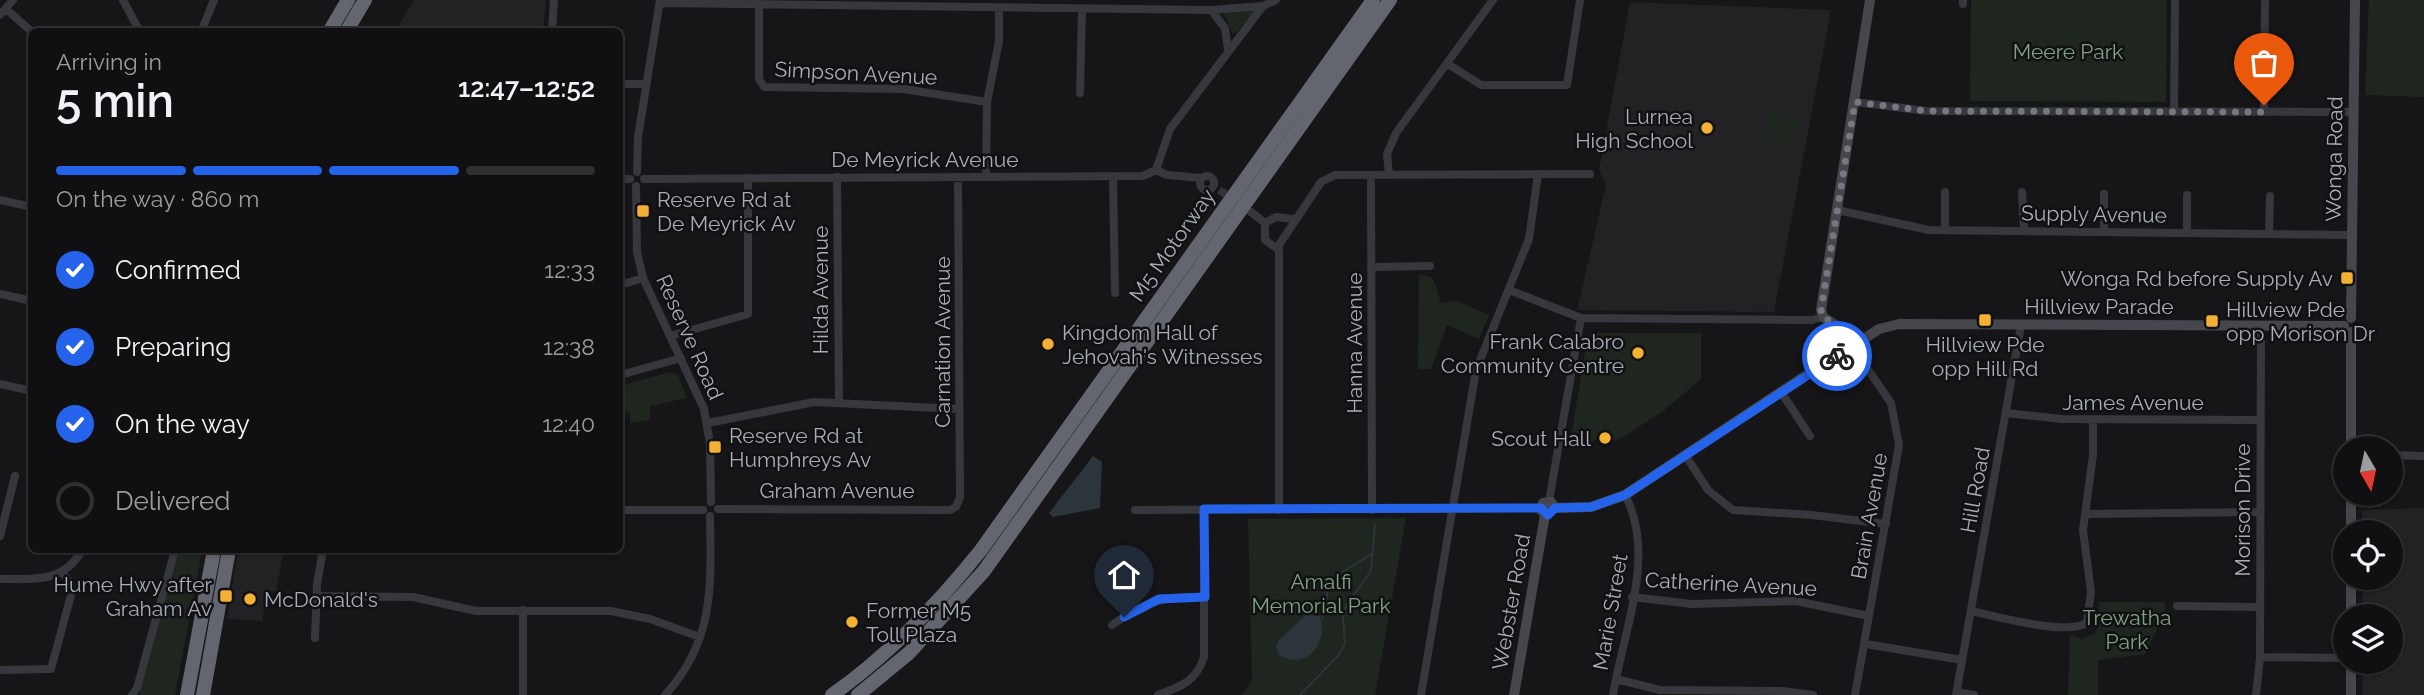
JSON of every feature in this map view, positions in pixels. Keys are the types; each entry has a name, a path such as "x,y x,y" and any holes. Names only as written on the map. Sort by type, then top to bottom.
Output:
{"highway":[{"path":"331,28 348,0"},
{"path":"348,28 365,0"},
{"name":"M5 Motorway","path":"832,695 868,669 911,630 981,550 1373,0"},
{"name":"M5 Motorway","path":"858,695 909,653 984,571 1390,0"},
{"path":"187,695 213,553"},
{"path":"203,695 228,553"}],"street":[{"path":"13,0 3,12 28,29"},
{"path":"123,0 138,28"},
{"path":"203,28 214,0"},
{"path":"552,28 554,0"},
{"path":"633,182 637,172 638,137 645,83 660,1 999,9 1211,10 1263,6 1276,0"},
{"path":"1389,175 1387,154 1396,133 1493,0"},
{"path":"1448,64 1481,85 1567,85 1580,0"},
{"path":"1135,510 1591,507 1625,495 1852,346 1839,327 1823,317 1821,307 1870,0"},
{"path":"2174,112 2175,0"},
{"path":"2264,112 2265,0"},
{"name":"Wonga Road","path":"2351,436 2349,325 2353,235 2355,0"},
{"name":"Simpson Avenue","path":"760,5 760,79 764,87 896,89 987,102"},
{"path":"1156,170 1170,129 1263,6"},
{"path":"986,177 987,102 999,41 999,9"},
{"path":"1080,93 1082,9"},
{"path":"1211,10 1223,24 1228,49"},
{"path":"623,84 645,83"},
{"path":"1855,102 1918,110 2354,112"},
{"name":"De Meyrick Avenue","path":"644,179 1146,176 1156,170 1167,175 1213,177 1217,188"},
{"path":"623,180 633,182 644,179 637,172"},
{"path":"1421,695 1476,370 1529,239 1538,174"},
{"path":"1279,510 1279,250 1283,235 1326,177 1590,174"},
{"path":"1113,176 1115,293"},
{"name":"Hanna Avenue","path":"1371,176 1372,509"},
{"name":"Hilda Avenue","path":"837,177 839,403"},
{"name":"Carnation Avenue","path":"956,507 960,497 958,177"},
{"path":"670,336 748,314 748,178"},
{"name":"Reserve Road","path":"633,182 637,252 643,278 700,396 708,424 714,506"},
{"path":"1945,192 1945,230"},
{"path":"2022,192 2024,231"},
{"path":"2104,194 2104,232"},
{"path":"2187,195 2187,233"},
{"path":"2269,234 2270,196"},
{"path":"0,200 28,206"},
{"name":"Supply Avenue","path":"1837,210 1913,228 1945,230 2353,235"},
{"path":"1251,212 1265,223"},
{"path":"1265,223 1276,217 1294,219"},
{"path":"1265,223 1265,240 1279,250"},
{"path":"1371,267 1430,266"},
{"path":"623,284 643,278"},
{"path":"1508,290 1581,318 1812,320 1823,317"},
{"path":"0,294 28,300"},
{"name":"Webster Road","path":"1514,695 1581,318"},
{"name":"Hillview Parade","path":"1852,346 1879,330 1899,324 2349,325"},
{"name":"Hill Road","path":"1957,694 2021,325"},
{"name":"Morison Drive","path":"2256,695 2260,657 2261,325"},
{"name":"Brain Avenue","path":"1852,346 1891,403 1899,445 1855,695"},
{"path":"623,374 681,358"},
{"path":"0,384 28,390"},
{"path":"1781,392 1810,436"},
{"path":"708,424 814,402 959,409"},
{"name":"James Avenue","path":"2006,413 2093,420 2260,420"},
{"path":"1971,611 2058,626 2084,625 2090,617 2091,592 2083,530 2093,455 2093,420"},
{"path":"2403,455 2424,456"},
{"path":"1685,456 1708,490 1733,510 1812,515 1886,524"},
{"path":"0,536 15,476"},
{"name":"Marie Street","path":"1613,695 1639,544 1625,495"},
{"path":"665,695 688,667 710,603 707,513 714,506"},
{"name":"Graham Avenue","path":"714,506 950,510 956,507"},
{"path":"1158,695 1181,687 1199,669 1205,652 1204,509"},
{"path":"623,510 707,513"},
{"path":"2085,514 2259,512"},
{"path":"0,579 47,579 63,573 80,553"},
{"path":"132,695 137,688 174,553"},
{"path":"315,638 316,596 323,553"},
{"path":"0,670 51,669 71,595 70,583 63,573"},
{"path":"316,596 413,597 476,611 611,611 650,619 700,638"},
{"path":"1112,625 1151,601 1176,597 1205,597"},
{"name":"Catherine Avenue","path":"1632,597 1692,604 1796,601 1869,615"},
{"path":"2177,606 2259,607"},
{"path":"523,610 523,695"},
{"path":"1866,643 1962,660"},
{"path":"2260,657 2333,658"},
{"path":"2351,674 2351,695"},
{"path":"1616,679 1660,690 1782,691 1813,695"},
{"path":"1957,694 1974,695"}],"shaded area":[{"path":"414,0 546,0 543,28 397,28"},
{"name":"Lurnea High School","path":"1630,2 1831,10 1774,312 1577,310 1606,185 1599,170"},
{"path":"1093,456 1102,462 1100,508 1053,517 1049,513"},
{"path":"2424,508 2424,695 2363,695 2363,674 2403,674 2403,604 2363,604 2362,590 2403,590 2403,520 2362,520 2362,510"},
{"path":"238,553 283,553 276,591 267,592 262,621 227,619"},
{"path":"1307,614 1320,617 1322,627 1318,645 1313,652 1298,660 1279,655 1276,647 1279,640"}],"green space":[{"name":"Meere Park","path":"1971,0 2167,0 2166,102 1970,101"},
{"path":"2369,0 2424,0 2424,97 2365,95"},
{"path":"1252,10 1254,14 1233,35 1224,13"},
{"path":"1769,112 1784,114 1779,143 1764,140"},
{"path":"1786,114 1801,117 1796,146 1781,143"},
{"path":"1419,274 1433,278 1441,303 1457,301 1489,315 1479,339 1447,325 1431,369 1418,369"},
{"path":"1593,333 1701,333 1701,379 1662,412 1615,442 1608,432 1584,447 1569,448 1588,336"},
{"path":"670,372 678,375 687,398 650,406 650,420 630,423 630,413 623,412 623,385"},
{"name":"Amalfi Memorial Park","path":"1406,518 1375,695 1242,695 1252,681 1248,519"},
{"path":"178,553 201,553 175,695 139,695"},
{"name":"Trewatha Park","path":"2098,602 2165,602 2165,612 2145,654 2098,660 2098,695 2068,695 2070,634 2082,639 2095,633 2100,622"}],"waterway":[{"path":"1300,695 1338,656 1345,644 1343,617 1346,605 1371,571 1375,525"},
{"path":"1321,619 1326,609 1327,589 1331,579 1373,553"}],"tunnel":[{"path":"1219,190 1234,200"}],"way so far":[{"path":"1837,356 1846,349 1849,340 1839,327 1823,317 1821,310 1855,102 1894,109 1927,111 2264,112 2264,105"}],"place":[{"name":"Lurnea High School","path":"1707,128"},
{"name":"Reserve Rd at De Meyrick Av","path":"643,211"},
{"name":"Wonga Rd before Supply Av","path":"2347,278"},
{"name":"Hillview Pde opp Hill Rd","path":"1985,320"},
{"name":"Hillview Pde opp Morison Dr","path":"2212,321"},
{"name":"Kingdom Hall of Jehovah's Witnesses","path":"1048,344"},
{"name":"Frank Calabro Community Centre","path":"1638,353"},
{"name":"Scout Hall","path":"1605,438"},
{"name":"Reserve Rd at Humphreys Av","path":"715,447"},
{"name":"Hume Hwy after Graham Av","path":"226,596"},
{"name":"McDonald's","path":"250,599"},
{"name":"Former M5 Toll Plaza","path":"852,622"}],"route":[{"path":"1124,617 1136,608 1159,599 1205,597 1204,509 1541,508 1544,514 1548,515 1552,514 1555,508 1599,505 1625,495 1837,356"}]}
